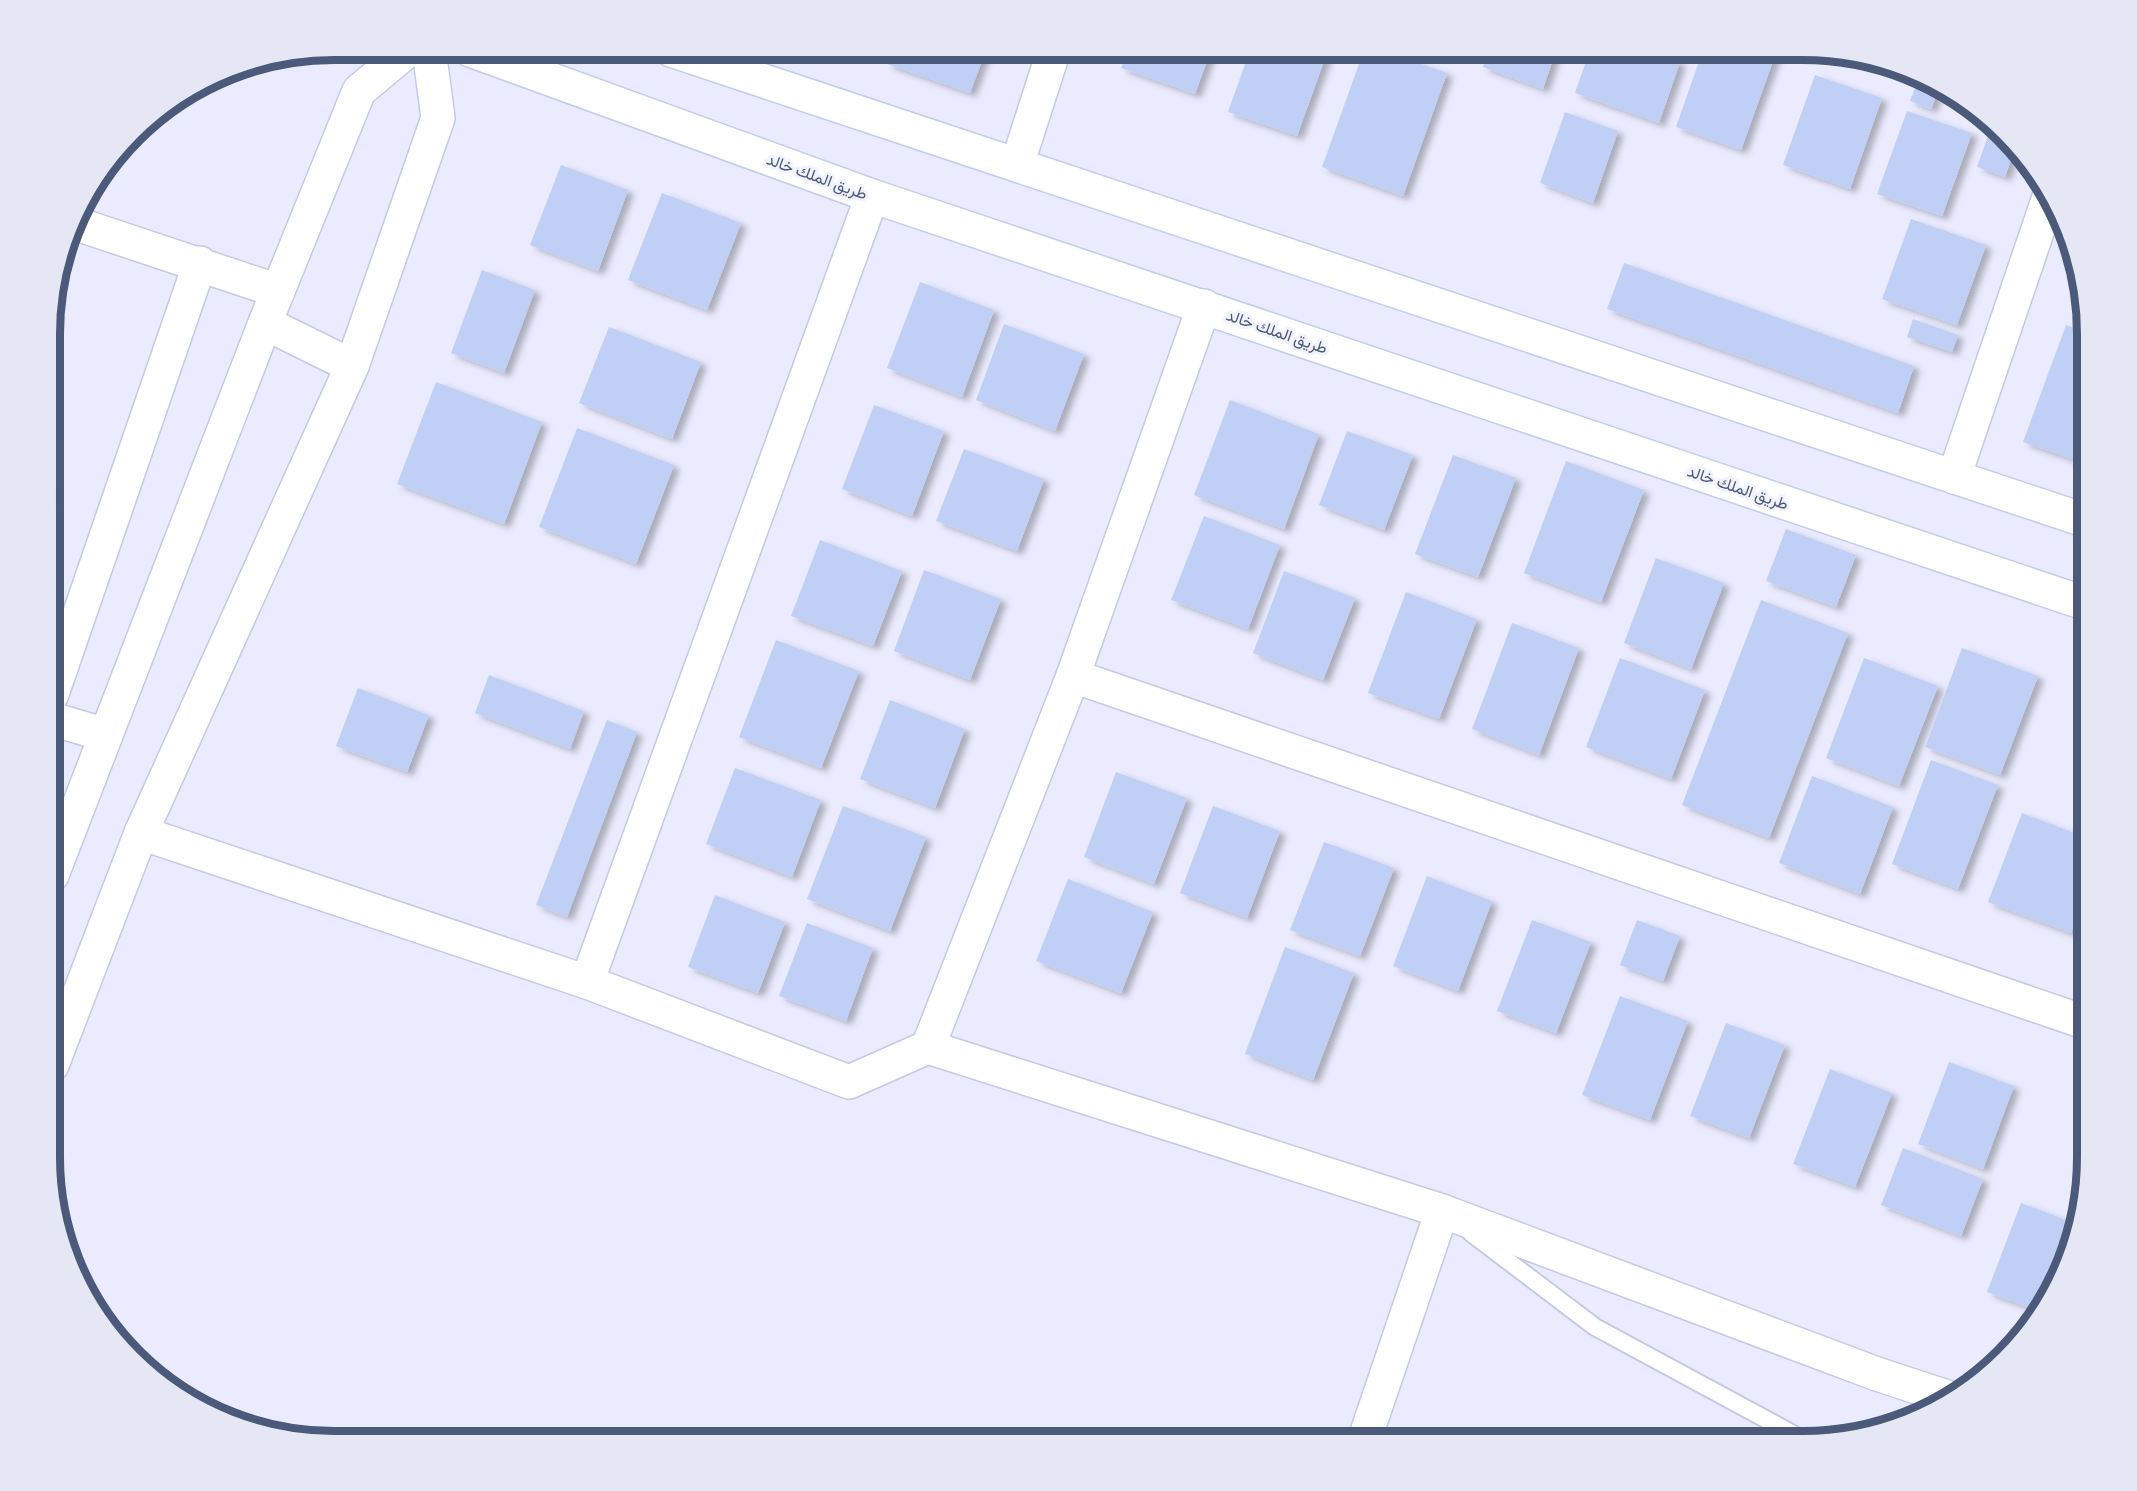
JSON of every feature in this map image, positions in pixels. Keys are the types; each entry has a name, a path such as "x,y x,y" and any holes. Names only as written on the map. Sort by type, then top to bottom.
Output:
{"street":[{"path":"60,854 265,323 359,91 396,60"},
{"path":"60,1044 141,833 352,366 438,118 430,60"},
{"name":"طريق الملك خالد","path":"498,60 872,196 2077,601"},
{"path":"701,60 2077,518"},
{"path":"1017,165 1051,60"},
{"path":"587,982 872,196"},
{"path":"1954,477 2046,207"},
{"path":"83,225 278,291"},
{"path":"60,671 200,263"},
{"path":"928,1047 1073,676 1204,306"},
{"path":"265,323 352,366"},
{"path":"1073,676 2077,1020"},
{"path":"60,721 106,735"},
{"path":"141,833 587,982 849,1082 928,1047 1442,1211 1877,1374 1939,1394"},
{"path":"1367,1431 1442,1211"}],"lane":[{"path":"1442,1211 1595,1327 1787,1431"}],"building":[{"path":"888,60 982,60 970,93 887,64"},
{"path":"1124,60 1207,60 1195,94 1121,68"},
{"path":"1246,60 1324,60 1297,136 1228,112"},
{"path":"1360,60 1410,60 1447,73 1403,196 1322,167"},
{"path":"1485,60 1553,60 1543,89 1483,67"},
{"path":"1587,60 1674,60 1680,62 1659,123 1575,93"},
{"path":"1699,60 1773,60 1741,150 1676,127"},
{"path":"1815,75 1882,98 1850,189 1783,165"},
{"path":"1916,85 1936,95 1931,109 1910,101"},
{"path":"1907,111 1972,133 1942,216 1877,194"},
{"path":"1565,112 1618,131 1593,203 1540,183"},
{"path":"1989,133 2012,157 2005,177 1977,167"},
{"path":"561,165 628,190 598,271 530,245"},
{"path":"662,193 741,223 707,310 628,280"},
{"path":"1911,219 1986,245 1957,325 1882,299"},
{"path":"1624,263 1914,366 1898,413 1607,309"},
{"path":"482,270 535,290 504,373 451,353"},
{"path":"920,282 994,310 962,397 887,368"},
{"path":"1913,319 1958,335 1952,352 1907,337"},
{"path":"1004,324 1084,354 1055,431 976,400"},
{"path":"2066,325 2077,329 2077,461 2023,442"},
{"path":"609,327 701,362 672,439 579,403"},
{"path":"436,382 542,422 504,524 397,484"},
{"path":"1230,400 1319,434 1284,529 1194,495"},
{"path":"874,405 944,431 912,516 842,489"},
{"path":"577,428 674,465 636,564 539,527"},
{"path":"1347,431 1413,455 1384,530 1319,505"},
{"path":"964,449 1044,479 1017,551 936,521"},
{"path":"1453,455 1516,478 1478,577 1415,554"},
{"path":"1566,461 1644,490 1601,602 1524,573"},
{"path":"1204,516 1280,545 1248,629 1171,600"},
{"path":"1786,529 1856,555 1836,607 1766,581"},
{"path":"820,540 902,571 873,646 791,616"},
{"path":"1656,558 1724,583 1691,669 1624,643"},
{"path":"924,570 1001,599 970,680 894,651"},
{"path":"1284,571 1355,598 1323,680 1253,653"},
{"path":"1406,592 1477,619 1439,719 1368,693"},
{"path":"1761,600 1848,633 1769,838 1682,805"},
{"path":"1512,623 1579,648 1539,755 1472,729"},
{"path":"776,640 859,671 821,768 739,737"},
{"path":"1962,648 2038,676 2000,775 1925,747"},
{"path":"1620,658 1705,690 1671,779 1586,747"},
{"path":"1864,658 1938,686 1899,786 1826,758"},
{"path":"489,675 584,711 570,749 475,713"},
{"path":"358,688 429,715 407,772 336,746"},
{"path":"890,700 965,729 935,808 860,779"},
{"path":"607,720 637,732 567,917 536,905"},
{"path":"1931,760 1998,785 1958,889 1892,864"},
{"path":"735,768 821,800 792,877 706,844"},
{"path":"1116,772 1187,798 1154,884 1084,857"},
{"path":"1812,776 1893,807 1860,894 1779,863"},
{"path":"843,806 926,837 890,931 807,899"},
{"path":"1213,806 1280,831 1247,918 1180,893"},
{"path":"2022,813 2077,834 2077,917 2071,933 1988,902"},
{"path":"1324,842 1394,868 1360,956 1290,930"},
{"path":"1427,876 1492,901 1458,991 1393,966"},
{"path":"1068,879 1153,912 1121,993 1036,961"},
{"path":"715,895 785,922 758,993 688,967"},
{"path":"1532,920 1591,942 1556,1033 1497,1011"},
{"path":"1637,920 1680,936 1663,981 1620,965"},
{"path":"807,923 873,948 846,1021 779,996"},
{"path":"1285,947 1354,973 1313,1080 1245,1054"},
{"path":"1620,996 1688,1021 1650,1120 1582,1095"},
{"path":"1726,1023 1785,1045 1749,1138 1690,1116"},
{"path":"1949,1062 2014,1086 1983,1169 1918,1144"},
{"path":"1830,1069 1892,1093 1855,1187 1793,1164"},
{"path":"1903,1148 1983,1179 1961,1236 1881,1205"},
{"path":"2021,1203 2070,1221 2056,1262 2031,1308 1987,1292"}]}
